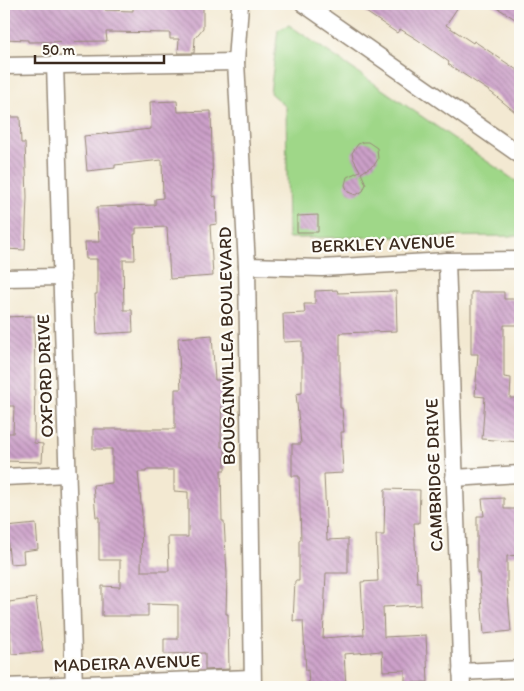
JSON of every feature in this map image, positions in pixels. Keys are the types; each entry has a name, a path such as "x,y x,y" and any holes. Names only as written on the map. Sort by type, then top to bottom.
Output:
{"street":[{"name":"BOUGAINVILLEA BOULEVARD","path":"240,4 236,62 247,266 252,683"},
{"path":"304,4 520,155"},
{"path":"4,66 236,62"},
{"name":"OXFORD DRIVE","path":"55,64 74,686"},
{"name":"BERKLEY AVENUE","path":"247,266 322,268 447,261 520,260"},
{"name":"CAMBRIDGE DRIVE","path":"447,261 462,680"},
{"path":"4,278 62,277"},
{"path":"4,477 68,474"},
{"path":"454,478 520,474"},
{"path":"462,680 520,669"},
{"name":"MADEIRA AVENUE","path":"4,687 252,683"}],"green space":[{"path":"289,25 520,184 520,236 288,238 286,107 270,93 278,30"}],"building":[{"path":"4,4 27,6 27,4 105,4 105,10 133,11 133,4 203,4 203,28 195,38 194,53 178,53 179,39 170,39 170,33 106,32 107,41 28,42 28,40 4,39"},
{"path":"371,4 460,4 446,25 473,43 474,41 520,72 520,116 492,93 448,64 449,62 418,40 400,29 397,33 366,12"},
{"path":"491,4 520,4 520,22"},
{"path":"177,101 178,112 211,111 213,197 216,196 217,224 210,225 213,276 170,279 167,227 136,228 136,234 134,234 135,260 123,260 124,310 132,310 133,332 97,334 95,294 97,294 97,259 86,259 85,242 99,242 97,207 155,205 155,199 163,198 162,160 115,165 115,168 87,171 84,136 151,129 150,102"},
{"path":"4,117 20,117 21,143 25,143 27,197 25,250 4,249 6,181 4,181"},
{"path":"368,142 377,148 378,159 375,164 361,173 366,184 363,191 356,195 348,192 345,185 347,177 360,171 352,153 358,144"},
{"path":"318,215 318,232 297,232 297,216"},
{"path":"337,290 338,293 396,291 397,331 340,333 340,408 342,408 344,432 341,432 343,473 324,474 327,540 348,539 348,573 326,573 323,638 364,635 361,582 378,581 376,535 384,535 385,489 420,490 419,523 414,523 417,582 420,582 421,605 383,607 384,637 426,635 428,682 405,683 405,670 383,671 382,651 344,654 346,687 309,687 308,670 306,671 303,621 293,621 295,581 299,581 299,540 301,540 299,476 292,476 292,444 301,444 296,394 302,393 302,341 284,342 283,314 305,313 304,304 315,304 315,291"},
{"path":"471,292 504,292 504,299 520,299 520,325 504,325 504,377 511,378 510,398 520,398 520,442 482,439 485,397 475,396 478,354 471,354"},
{"path":"34,316 34,443 43,444 42,462 4,461 4,433 13,433 14,406 4,406 4,317"},
{"path":"212,335 215,380 222,380 221,447 225,447 225,470 221,470 222,521 224,521 227,574 226,614 228,614 229,669 205,670 205,653 164,654 164,639 178,639 178,605 148,604 148,616 102,616 102,586 120,587 120,560 99,560 99,517 96,517 93,485 112,483 112,449 93,449 93,429 175,429 175,389 181,389 178,338","holes":["146,470 174,470 174,491 188,492 188,537 168,537 169,571 141,571 142,514 138,472 146,472"]},
{"path":"504,498 504,509 520,509 520,555 507,556 511,631 484,634 479,573 477,573 477,516 484,516 482,499"},
{"path":"36,524 38,549 23,551 24,563 10,564 6,527"},
{"path":"36,598 43,652 11,654 9,602"}]}
